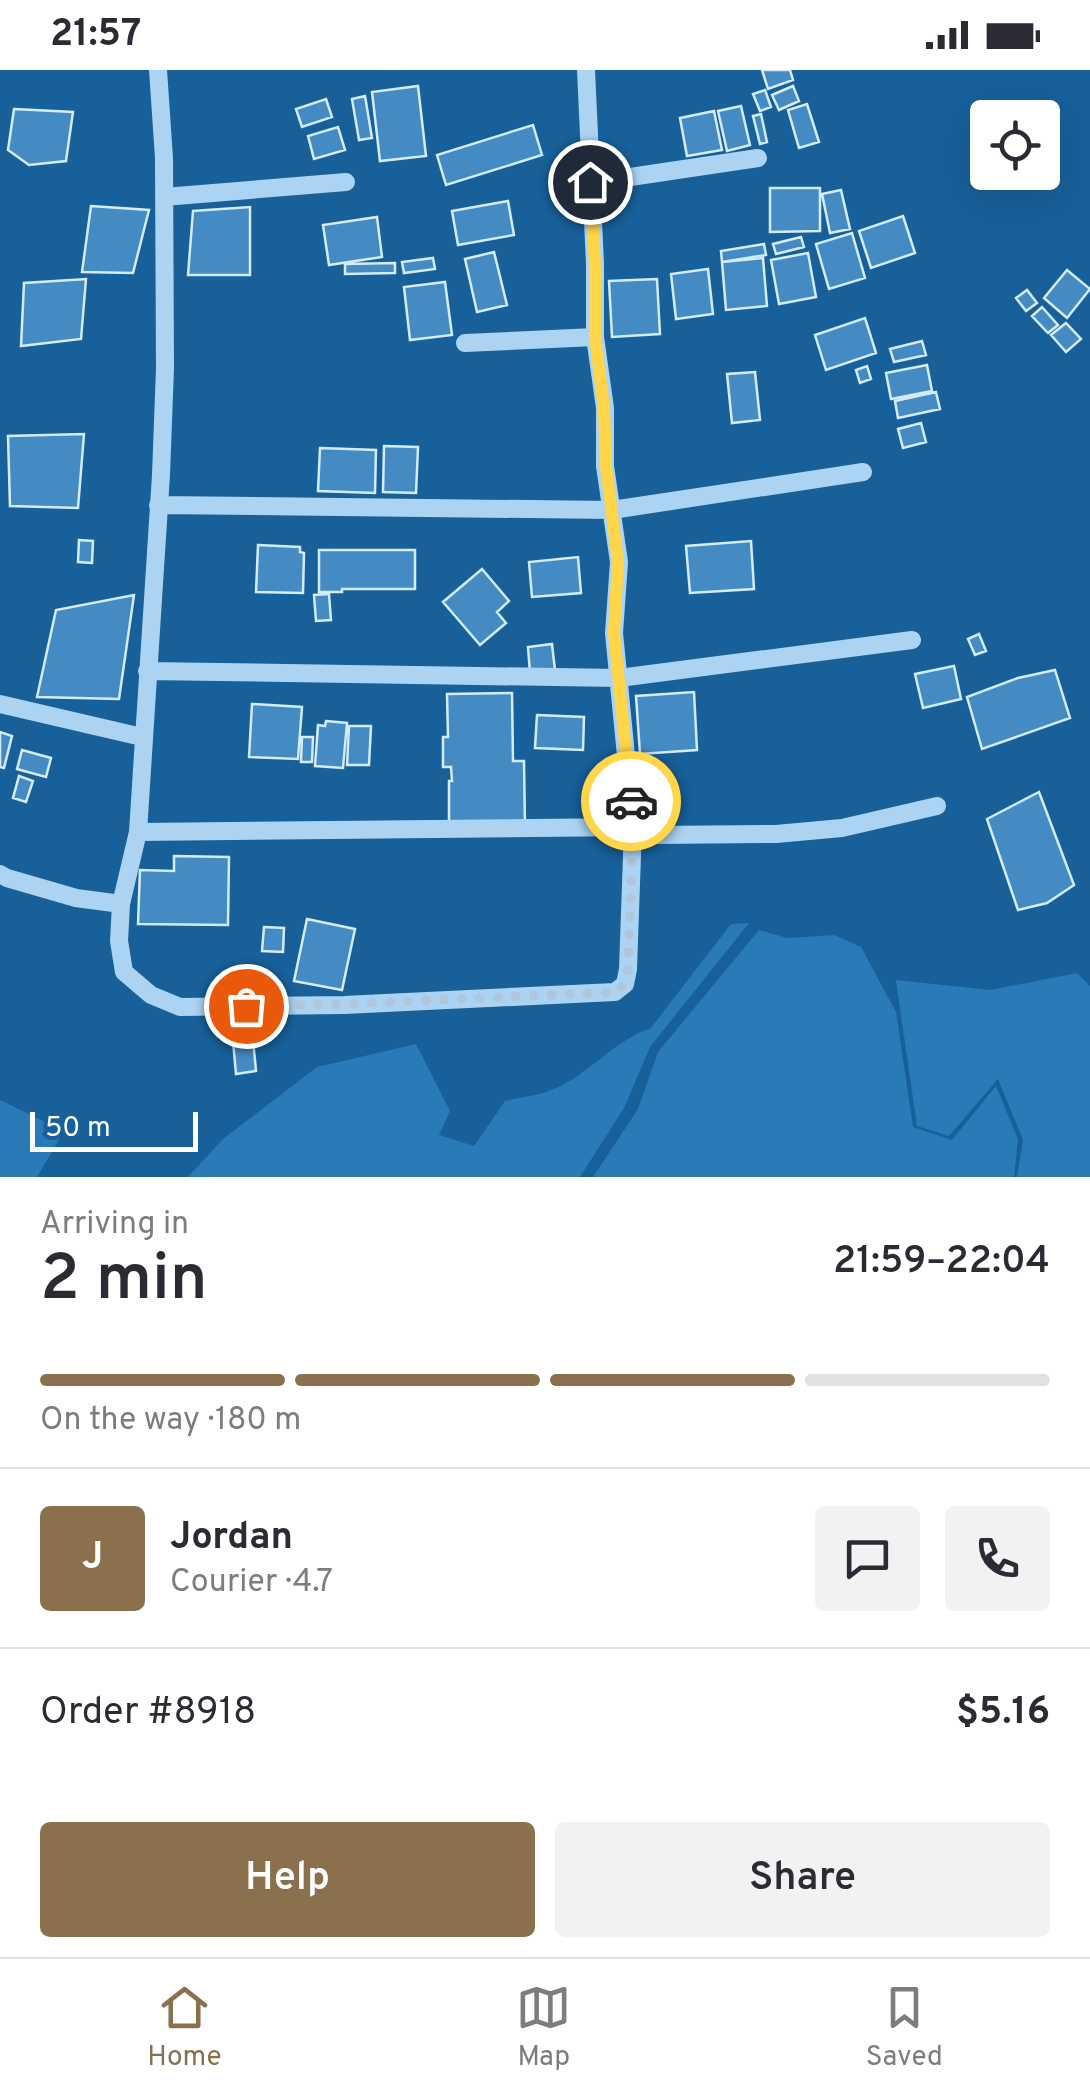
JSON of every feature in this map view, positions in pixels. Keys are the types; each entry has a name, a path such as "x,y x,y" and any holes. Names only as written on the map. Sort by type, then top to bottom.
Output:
{"street":[{"path":"158,70 164,198 161,475 138,832 121,904 119,941 124,972 152,995 180,1008 615,992 625,984 633,827 614,633 618,562 595,337 586,70"},
{"path":"590,182 758,158"},
{"path":"164,198 346,182"},
{"path":"465,343 595,337"},
{"path":"158,506 612,510 862,472"},
{"path":"147,671 619,678 912,640"},
{"path":"0,704 142,738"},
{"path":"138,832 633,827 655,835 776,834 842,828 937,806"},
{"path":"0,874 76,898 121,904"}],"shaded area":[{"path":"749,923 650,1047 624,1108 580,1177 188,1177 223,1139 317,1067 416,1044 450,1111 439,1135 474,1146 505,1101 564,1084 625,1041 650,1029 731,924"},
{"path":"759,930 787,938 834,935 861,947 896,1012 913,1127 952,1140 996,1086 1018,1139 1014,1177 593,1177 638,1109 658,1052"},
{"path":"1077,973 1090,986 1090,1177 1017,1177 1023,1140 998,1079 949,1136 917,1126 896,980 990,990"},
{"path":"0,1100 64,1131 37,1177 0,1177"}],"building":[{"path":"762,70 790,70 793,80 768,89"},
{"path":"418,86 426,156 380,161 372,92"},
{"path":"793,86 799,101 779,110 772,95"},
{"path":"765,90 771,107 760,111 753,94"},
{"path":"365,96 372,138 359,140 352,99"},
{"path":"326,99 332,117 302,127 296,109"},
{"path":"807,104 819,142 799,148 788,110"},
{"path":"741,106 750,145 727,151 718,111"},
{"path":"14,109 73,112 66,161 29,165 8,150"},
{"path":"714,111 722,150 687,156 680,118"},
{"path":"761,114 767,142 760,144 753,116"},
{"path":"533,125 542,155 446,185 437,155"},
{"path":"338,127 345,150 314,159 308,136"},
{"path":"770,188 820,188 820,231 770,232"},
{"path":"841,190 850,229 830,233 822,194"},
{"path":"508,201 514,235 458,245 452,211"},
{"path":"91,206 149,210 133,273 82,272"},
{"path":"250,207 250,275 188,275 193,211"},
{"path":"903,216 915,253 871,268 859,231"},
{"path":"377,217 382,257 329,265 323,225"},
{"path":"852,233 865,278 829,289 816,244"},
{"path":"801,237 804,247 776,254 773,244"},
{"path":"764,244 766,255 722,262 721,251"},
{"path":"494,252 507,305 477,312 465,259"},
{"path":"808,253 816,297 779,304 771,260"},
{"path":"433,258 435,269 404,273 402,262"},
{"path":"763,258 767,306 726,310 722,262"},
{"path":"395,263 395,273 345,274 345,264"},
{"path":"708,269 713,314 676,319 671,274"},
{"path":"1067,270 1090,289 1067,318 1044,298"},
{"path":"86,279 81,339 21,346 24,283"},
{"path":"657,279 660,334 612,337 609,281"},
{"path":"445,282 452,335 410,340 404,287"},
{"path":"1027,290 1037,303 1026,311 1016,298"},
{"path":"1042,307 1058,325 1048,333 1032,316"},
{"path":"865,318 876,353 826,370 815,335"},
{"path":"1066,323 1081,339 1066,352 1051,335"},
{"path":"922,341 926,355 894,362 890,349"},
{"path":"927,365 932,391 891,399 886,373"},
{"path":"867,366 871,379 860,383 856,370"},
{"path":"755,372 760,420 732,423 727,374"},
{"path":"936,392 940,409 898,418 895,401"},
{"path":"921,423 926,442 903,448 898,429"},
{"path":"84,434 78,508 10,506 8,436"},
{"path":"384,446 418,447 416,493 383,492"},
{"path":"320,448 376,450 375,493 318,491"},
{"path":"79,540 93,541 92,563 78,562"},
{"path":"751,541 754,589 690,593 686,546"},
{"path":"258,545 300,547 304,553 303,593 256,592"},
{"path":"319,550 415,550 415,589 319,592"},
{"path":"578,557 581,593 532,597 529,562"},
{"path":"482,569 509,601 497,612 506,623 480,645 443,602"},
{"path":"329,594 331,620 316,621 314,595"},
{"path":"134,595 119,699 37,697 56,610"},
{"path":"979,634 986,651 975,655 968,639"},
{"path":"552,644 555,670 530,673 528,647"},
{"path":"954,666 961,699 923,708 915,674"},
{"path":"1055,670 1070,718 982,749 967,697 1018,678"},
{"path":"694,692 697,750 640,754 636,696"},
{"path":"512,693 513,761 524,761 525,826 449,827 451,767 443,767 443,737 448,737 447,694"},
{"path":"252,704 302,707 298,759 249,757"},
{"path":"537,715 584,717 583,750 535,748"},
{"path":"326,721 347,723 343,768 315,766 318,725 325,726"},
{"path":"349,726 371,726 369,765 347,765"},
{"path":"0,732 12,736 4,768 0,767"},
{"path":"302,737 313,737 312,762 301,762"},
{"path":"22,750 51,758 46,777 17,769"},
{"path":"19,776 33,781 26,802 13,798"},
{"path":"1039,792 1074,885 1047,903 1018,910 987,819"},
{"path":"174,856 229,857 228,925 138,924 140,870 174,871"},
{"path":"307,919 355,929 342,990 294,981"},
{"path":"264,927 284,928 283,952 262,951"},
{"path":"253,1039 256,1071 236,1074 233,1041"}],"way so far":[{"path":"246,1006 615,992 625,984 628,969 631,801"}],"route":[{"path":"590,182 595,337 618,562 614,633 631,801"}]}
